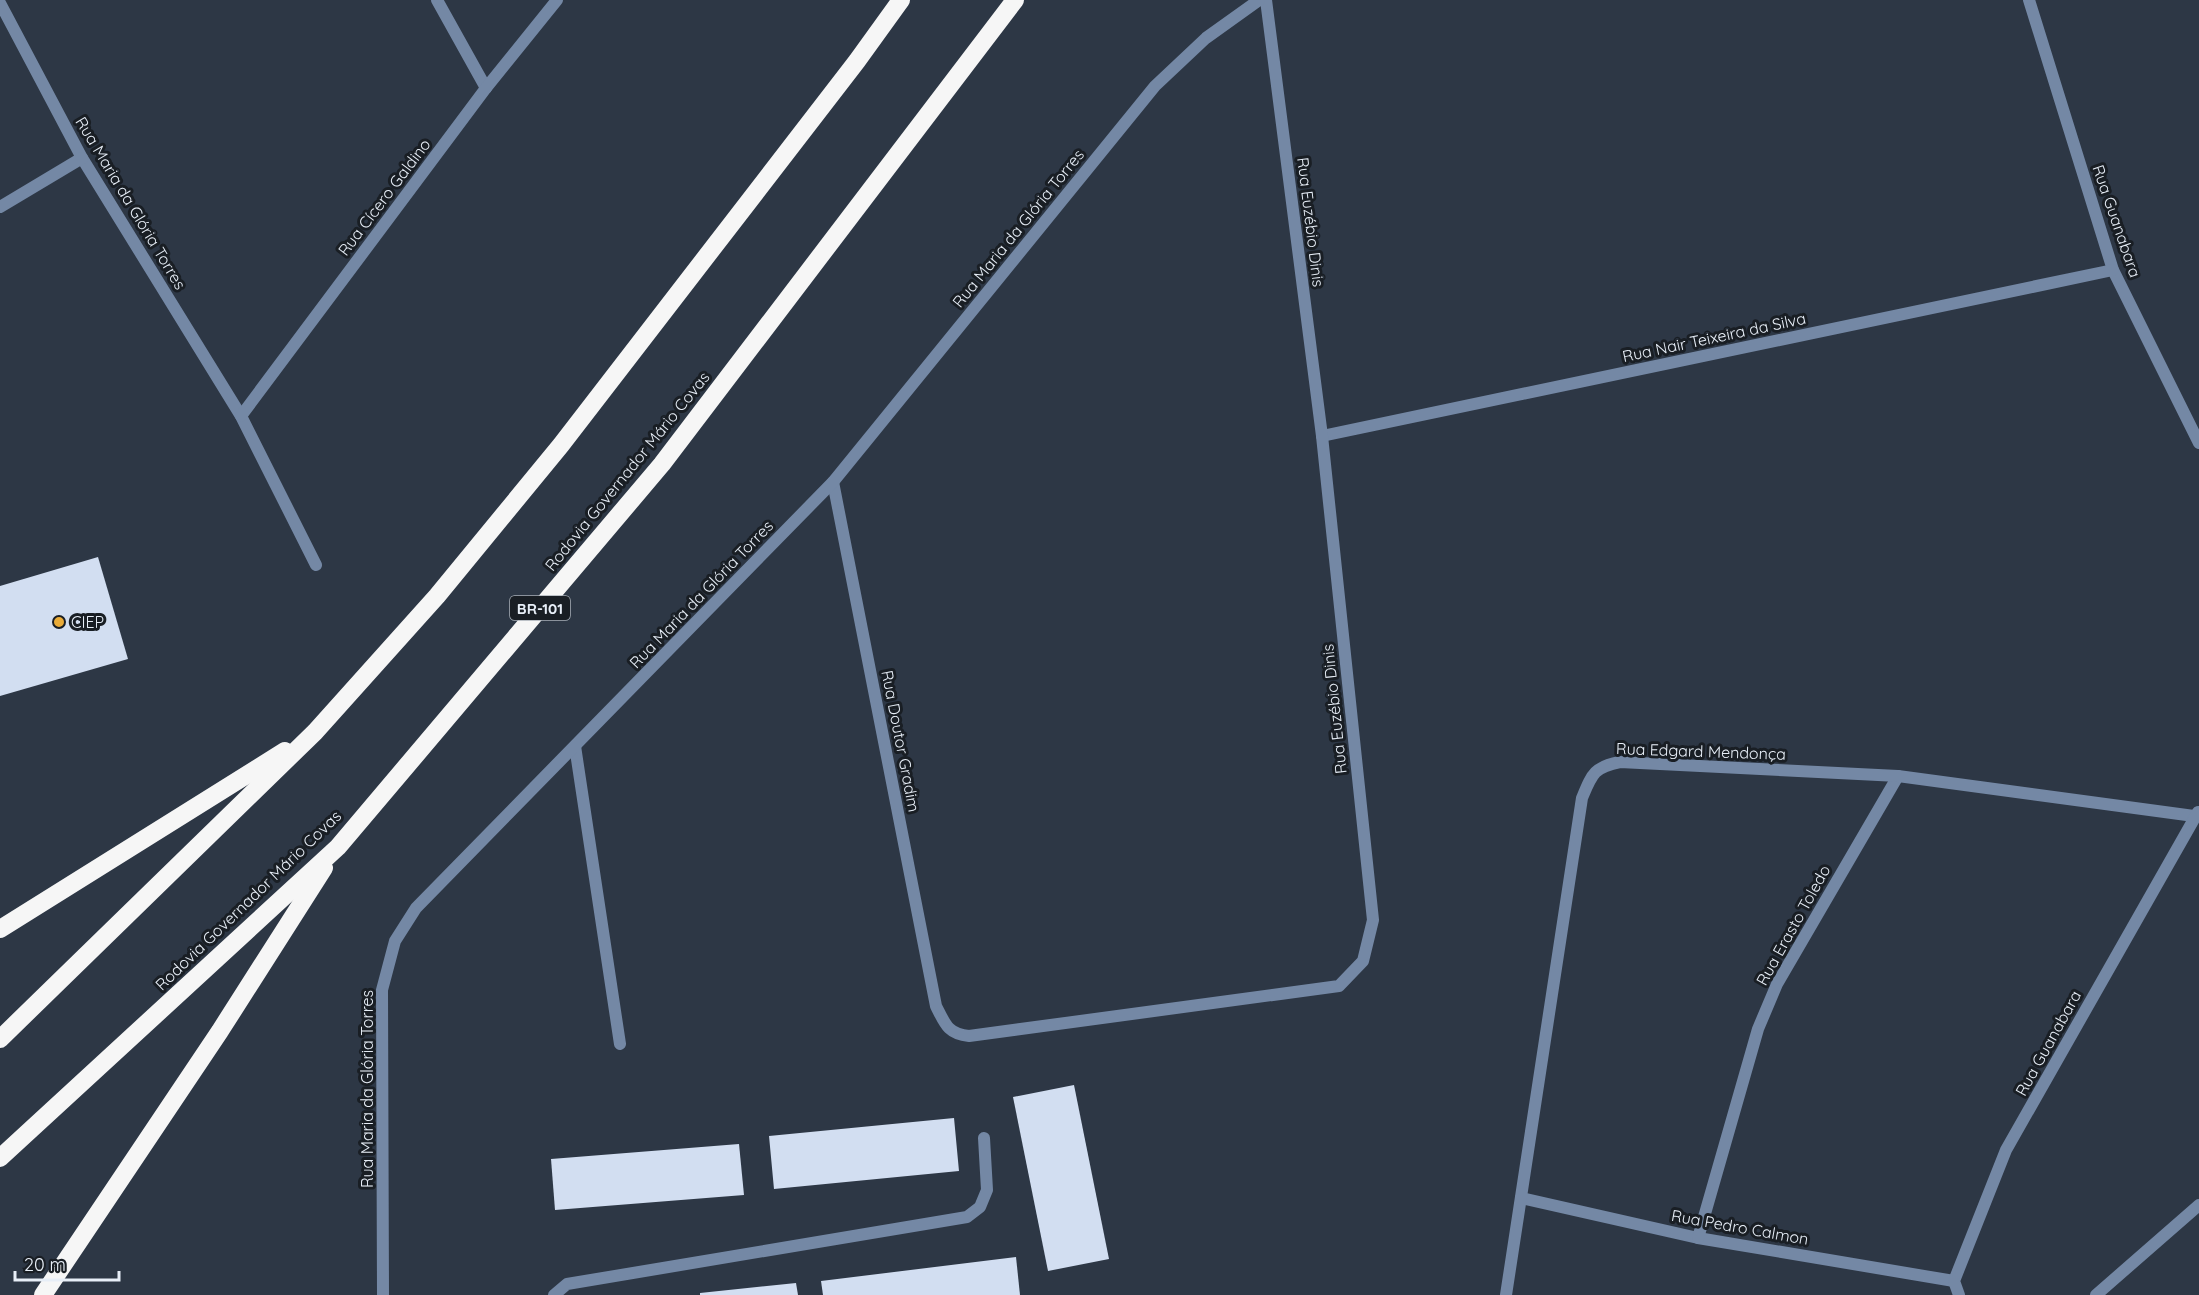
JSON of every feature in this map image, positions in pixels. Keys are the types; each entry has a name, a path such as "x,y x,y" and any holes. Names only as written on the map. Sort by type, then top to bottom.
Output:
{"highway":[{"path":"0,1039 315,732 437,596 561,444 856,62 901,0"},
{"name":"Rodovia Governador Mário Covas","path":"0,1158 338,847 662,464 1015,0"},
{"path":"0,929 315,732"},
{"path":"43,1295 220,1031 338,847"}],"street":[{"path":"437,0 486,88"},
{"name":"Rua Cícero Galdino","path":"241,416 486,88 557,0"},
{"name":"Rua Maria da Glória Torres","path":"383,1295 382,990 395,941 416,908 833,482 1155,86 1206,38 1259,0"},
{"name":"Rua Euzébio Dinis","path":"936,1006 946,1026 957,1035 969,1036 1339,986 1363,961 1372,920 1322,436 1266,0"},
{"name":"Rua Guanabara","path":"2029,0 2113,270 2199,442"},
{"name":"Rua Maria da Glória Torres","path":"0,3 82,158 241,416 316,565"},
{"path":"0,207 82,158"},
{"name":"Rua Nair Teixeira da Silva","path":"1322,436 2113,270"},
{"name":"Rua Doutor Gradim","path":"833,482 936,1006"},
{"path":"575,746 620,1044"},
{"name":"Rua Edgard Mendonça","path":"1506,1295 1582,798 1591,776 1603,765 1620,762 1898,776 2197,813"},
{"name":"Rua Erasto Toledo","path":"1698,1238 1758,1029 1777,984 1898,776"},
{"name":"Rua Guanabara","path":"1954,1281 2006,1150 2197,813"},
{"path":"554,1295 567,1284 967,1216 980,1207 987,1190 984,1138"},
{"name":"Rua Pedro Calmon","path":"1521,1197 1698,1238 1954,1281"},
{"path":"2096,1295 2199,1205"},
{"path":"1954,1281 1959,1295"}],"building":[{"name":"CIEP","path":"98,557 128,659 0,696 0,586"},
{"path":"1074,1085 1109,1259 1048,1271 1013,1097"},
{"path":"954,1118 959,1171 774,1189 769,1136"},
{"path":"739,1144 744,1195 555,1210 551,1159"},
{"path":"1016,1257 1020,1295 823,1295 821,1281"},
{"path":"796,1283 798,1295 700,1295 700,1293"}],"place":[{"name":"CIEP","path":"59,622"}]}
